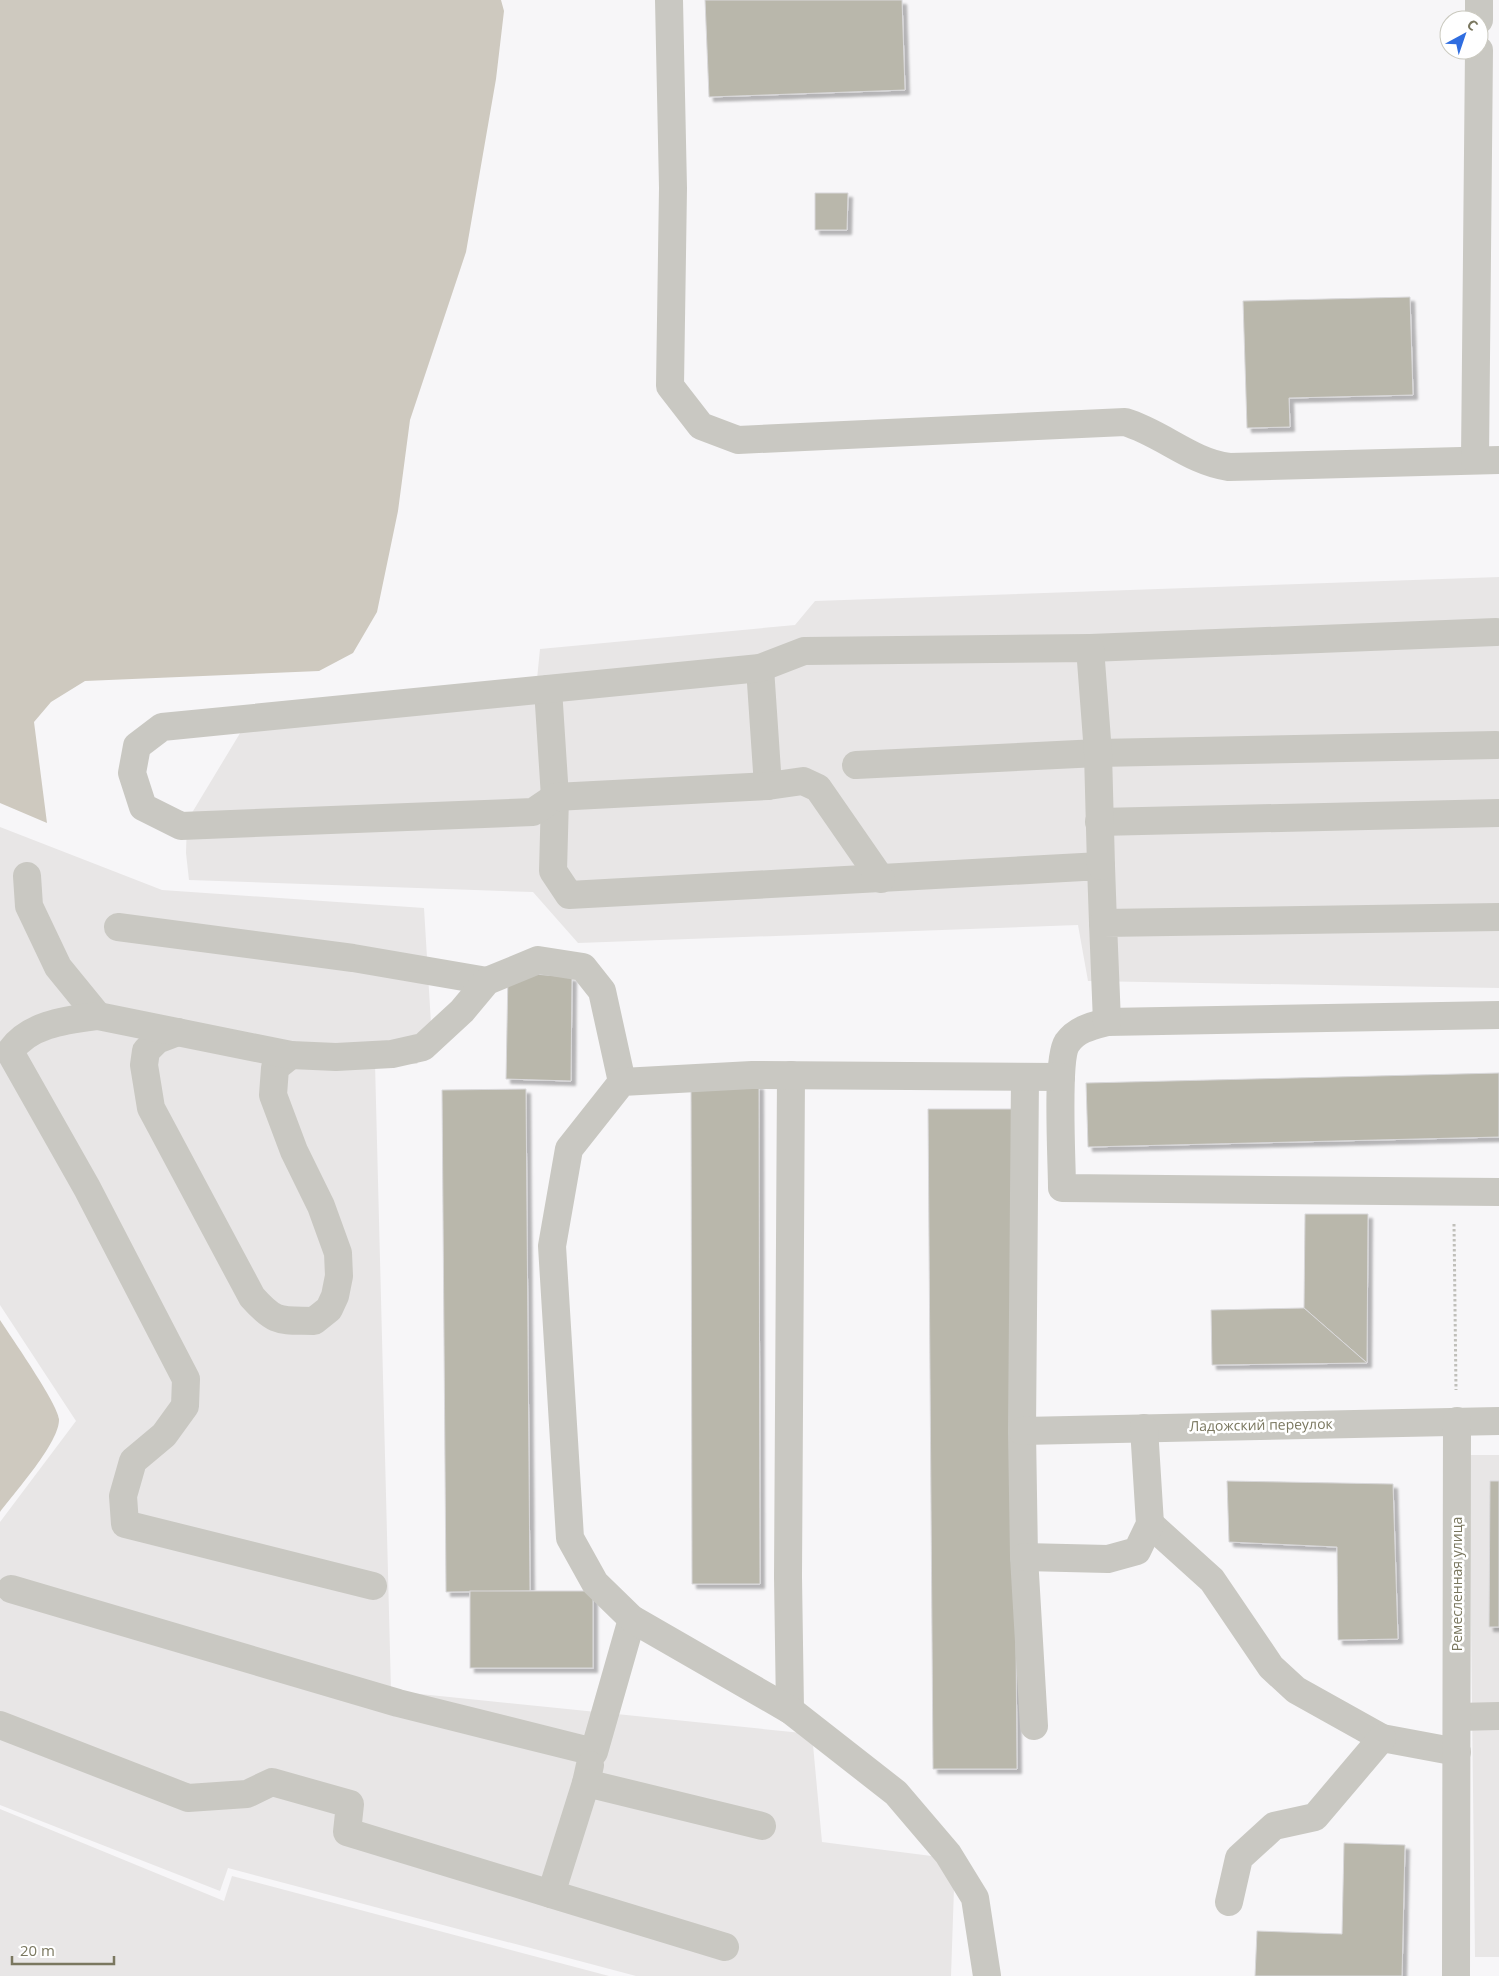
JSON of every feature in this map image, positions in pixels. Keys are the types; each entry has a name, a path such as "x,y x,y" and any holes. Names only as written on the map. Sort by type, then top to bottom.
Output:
{"street":[{"path":"670,0 673,188 670,386 701,426 738,440 1125,422 1142,427 1210,464 1229,467 1487,460 1479,60"},
{"path":"881,879 818,788 803,781 768,786 555,797 533,812 181,826 143,807 132,773 137,746 162,727 760,668 804,651 1090,648 1496,632"},
{"path":"1090,648 1098,753 1107,1022"},
{"path":"760,668 768,786"},
{"path":"548,689 555,797 553,871 570,895 1101,866"},
{"path":"856,765 1098,753 1496,744"},
{"path":"1100,822 1499,813"},
{"path":"27,876 29,906 58,968 98,1016"},
{"path":"1103,923 1499,916"},
{"path":"118,927 353,958 487,981"},
{"path":"373,1586 125,1524 123,1496 133,1461 164,1435 186,1406 186,1379 87,1188 10,1052 9,1042 38,1029 66,1020 98,1016 291,1055 336,1057 392,1054 423,1047 462,1011 487,981 538,960 584,967 602,991 622,1082"},
{"path":"1499,1015 1107,1022 1080,1030 1066,1044 1061,1076 1062,1188 1499,1192"},
{"path":"178,1032 157,1040 146,1051 144,1065 151,1108 252,1297 264,1310 278,1320 314,1321 329,1309 335,1296 339,1276 338,1253 322,1206 294,1151 273,1095 276,1068 291,1055"},
{"path":"987,1976 975,1898 948,1854 896,1793 790,1710 632,1619 595,1583 570,1538 552,1246 570,1149 622,1082 752,1075 1061,1076"},
{"path":"790,1710 788,1568 791,1075"},
{"path":"1024,1077 1022,1431 1024,1557 1034,1726"},
{"name":"Ремесленная улица","path":"1456,1976 1457,1421"},
{"name":"Ладожский переулок","path":"1022,1431 1499,1421"},
{"path":"1024,1557 1108,1559 1136,1551 1150,1524 1144,1428"},
{"path":"1150,1524 1212,1580 1277,1672 1296,1690 1382,1738 1457,1752"},
{"path":"11,1589 398,1704 594,1752"},
{"path":"551,1894 586,1783 632,1619"},
{"path":"1457,1717 1499,1716"},
{"path":"0,1725 188,1798 247,1794 272,1782 350,1804 347,1832 725,1947"},
{"path":"1229,1902 1239,1858 1274,1826 1315,1818 1382,1738"},
{"path":"586,1783 762,1826"}],"path":[{"path":"1454,1192 1457,1421"}],"shaded area":[{"path":"0,0 501,0 504,11 496,79 466,252 410,420 398,511 377,612 353,653 319,671 85,681 51,702 34,722 47,823 0,803"},
{"path":"1499,577 1499,988 1088,981 1078,925 578,943 533,892 189,880 186,853 187,821 251,715 536,689 540,649 795,625 815,601"},
{"path":"0,827 162,890 424,908 432,1040 417,1064 375,1063 391,1691 812,1734 822,1842 955,1859 951,1976 636,1976 228,1868 220,1891 0,1805 0,1522 76,1421 0,1305"},
{"path":"0,1320 43,1386 57,1411 59,1419 57,1429 45,1453 0,1512"},
{"path":"1469,1455 1499,1455 1499,1957 1475,1957"},
{"path":"0,1809 224,1901 232,1876 609,1976 0,1976"}],"building":[{"path":"705,0 902,0 905,90 709,97"},
{"path":"815,193 848,193 847,230 815,230"},
{"path":"1410,297 1413,395 1289,398 1290,427 1247,428 1243,301"},
{"path":"508,972 572,977 571,1081 506,1079"},
{"path":"1499,1073 1499,1137 1088,1147 1086,1083"},
{"path":"691,1085 759,1085 760,1584 692,1584"},
{"path":"526,1089 530,1591 446,1592 442,1090"},
{"path":"928,1109 1012,1109 1017,1769 933,1769"},
{"path":"1305,1214 1368,1214 1367,1363 1304,1308"},
{"path":"1304,1308 1367,1363 1212,1365 1211,1310"},
{"path":"1227,1481 1393,1484 1398,1639 1338,1640 1337,1547 1229,1542"},
{"path":"1490,1481 1499,1481 1499,1627 1489,1627"},
{"path":"470,1591 593,1591 593,1668 470,1668"},
{"path":"1344,1843 1405,1845 1402,1976 1255,1976 1257,1931 1342,1934"}]}
